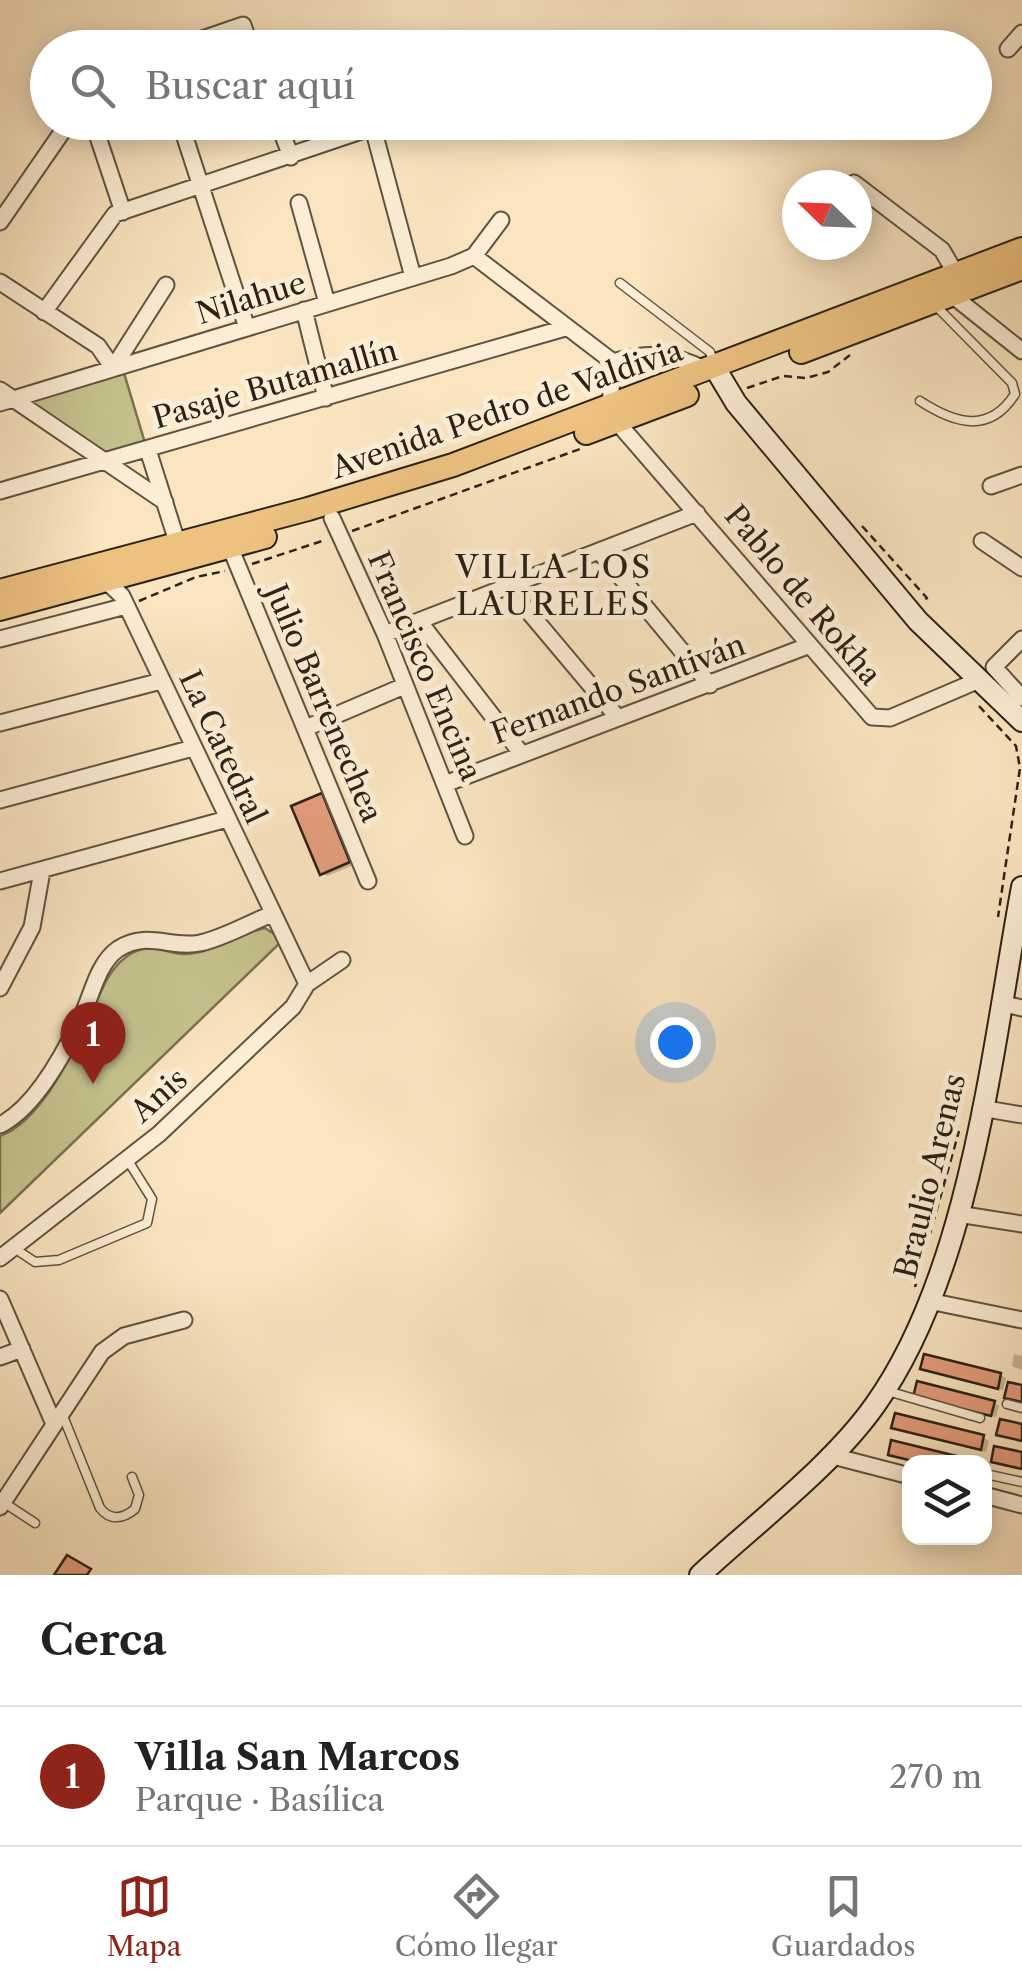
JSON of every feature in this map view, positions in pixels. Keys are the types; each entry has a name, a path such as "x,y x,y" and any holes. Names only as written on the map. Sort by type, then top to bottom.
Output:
{"main road":[{"name":"Avenida Pedro de Valdivia","path":"2,593 120,589 180,551 230,547 332,518 1020,265"},
{"name":"Avenida Pedro de Valdivia","path":"715,374 946,290"},
{"name":"Avenida Pedro de Valdivia","path":"2,593 180,551 614,415"}],"street":[{"path":"1008,50 1022,33"},
{"path":"0,222 57,140"},
{"path":"100,140 123,212"},
{"path":"186,140 247,328"},
{"path":"285,140 291,157"},
{"path":"44,312 108,220 339,140"},
{"path":"384,140 413,277"},
{"path":"872,196 942,250 946,290 1022,351"},
{"path":"299,203 327,303"},
{"path":"501,220 474,256 612,362"},
{"name":"Nilahue","path":"4,397 247,328 474,256"},
{"path":"0,282 98,346 113,368 166,284"},
{"path":"304,310 326,398"},
{"name":"Pasaje Butamallín","path":"0,491 108,463 565,328"},
{"path":"612,362 647,352 665,354 715,374 971,684 1022,721"},
{"path":"612,362 614,415"},
{"path":"4,397 165,502"},
{"name":"Pablo de Rokha","path":"614,415 869,714 878,719 971,684"},
{"path":"148,450 180,551"},
{"path":"992,486 1022,475"},
{"path":"385,634 697,513"},
{"name":"Francisco Encina","path":"332,518 385,634 465,836"},
{"path":"982,542 1022,568"},
{"name":"Julio Barrenechea","path":"230,547 368,880"},
{"path":"599,551 710,685"},
{"path":"507,586 618,718"},
{"path":"0,640 120,589"},
{"name":"La Catedral","path":"120,589 307,984"},
{"path":"419,621 521,753"},
{"path":"1022,638 994,667 1022,698"},
{"name":"Fernando Santiván","path":"445,784 810,645"},
{"path":"0,723 162,681"},
{"path":"306,728 404,686"},
{"path":"0,800 193,748"},
{"path":"0,881 227,819"},
{"path":"0,988 32,926 42,871"},
{"name":"Braulio Arenas","path":"700,1575 830,1455 884,1390 958,1214 1022,891"},
{"path":"0,1125 28,1102 50,1070 81,1018 100,973 120,948 154,938 200,943 273,918"},
{"path":"0,960 18,956"},
{"name":"Anis","path":"0,1258 127,1159 292,1008 307,984 342,960"},
{"path":"1000,1004 1022,1008"},
{"path":"981,1108 1022,1115"},
{"path":"958,1214 1022,1224"},
{"path":"0,1299 58,1418"},
{"path":"920,1301 1022,1320"},
{"path":"2,1504 111,1343 184,1320"},
{"path":"0,1358 22,1349"},
{"path":"830,1455 902,1474"},
{"path":"992,1497 1022,1505"}],"lane":[{"path":"620,283 710,352 715,374"},
{"path":"920,401 951,421 966,423 991,419 1014,394 1012,383 946,290"},
{"path":"14,1248 35,1262 59,1260 147,1223 152,1200 127,1159"},
{"path":"884,1390 980,1418"},
{"path":"1007,1404 1022,1408"},
{"path":"58,1418 100,1508 107,1515 123,1517 138,1505 132,1477"},
{"path":"992,1475 1022,1482"},
{"path":"2,1504 35,1523"}],"path":[{"path":"861,524 928,598 909,610"},
{"path":"971,684 1016,746 1020,768 996,931"},
{"path":"920,1301 962,1123"}],"shaded area":[{"path":"124,373 145,443 107,454 28,402"},
{"path":"265,928 283,940 0,1213 0,1136 28,1118 52,1088 105,984 123,959 152,948 194,953"}],"building":[{"path":"322,793 350,862 320,875 291,806"},
{"path":"924,1354 1001,1373 998,1389 920,1369"},
{"path":"917,1381 995,1401 991,1416 913,1397"},
{"path":"1008,1382 1022,1385 1022,1402 1004,1398"},
{"path":"895,1413 984,1435 981,1450 891,1428"},
{"path":"1000,1419 1022,1424 1022,1441 996,1435"},
{"path":"891,1440 952,1455 902,1455 902,1458 888,1455"},
{"path":"994,1446 1022,1452 1022,1469 992,1462"},
{"path":"67,1555 91,1569 87,1575 54,1575"}],"place":[{"name":"Villa San Marcos","path":"93,1084"}],"district":[{"name":"VILLA LOS LAURELES","path":"554,584"}]}
